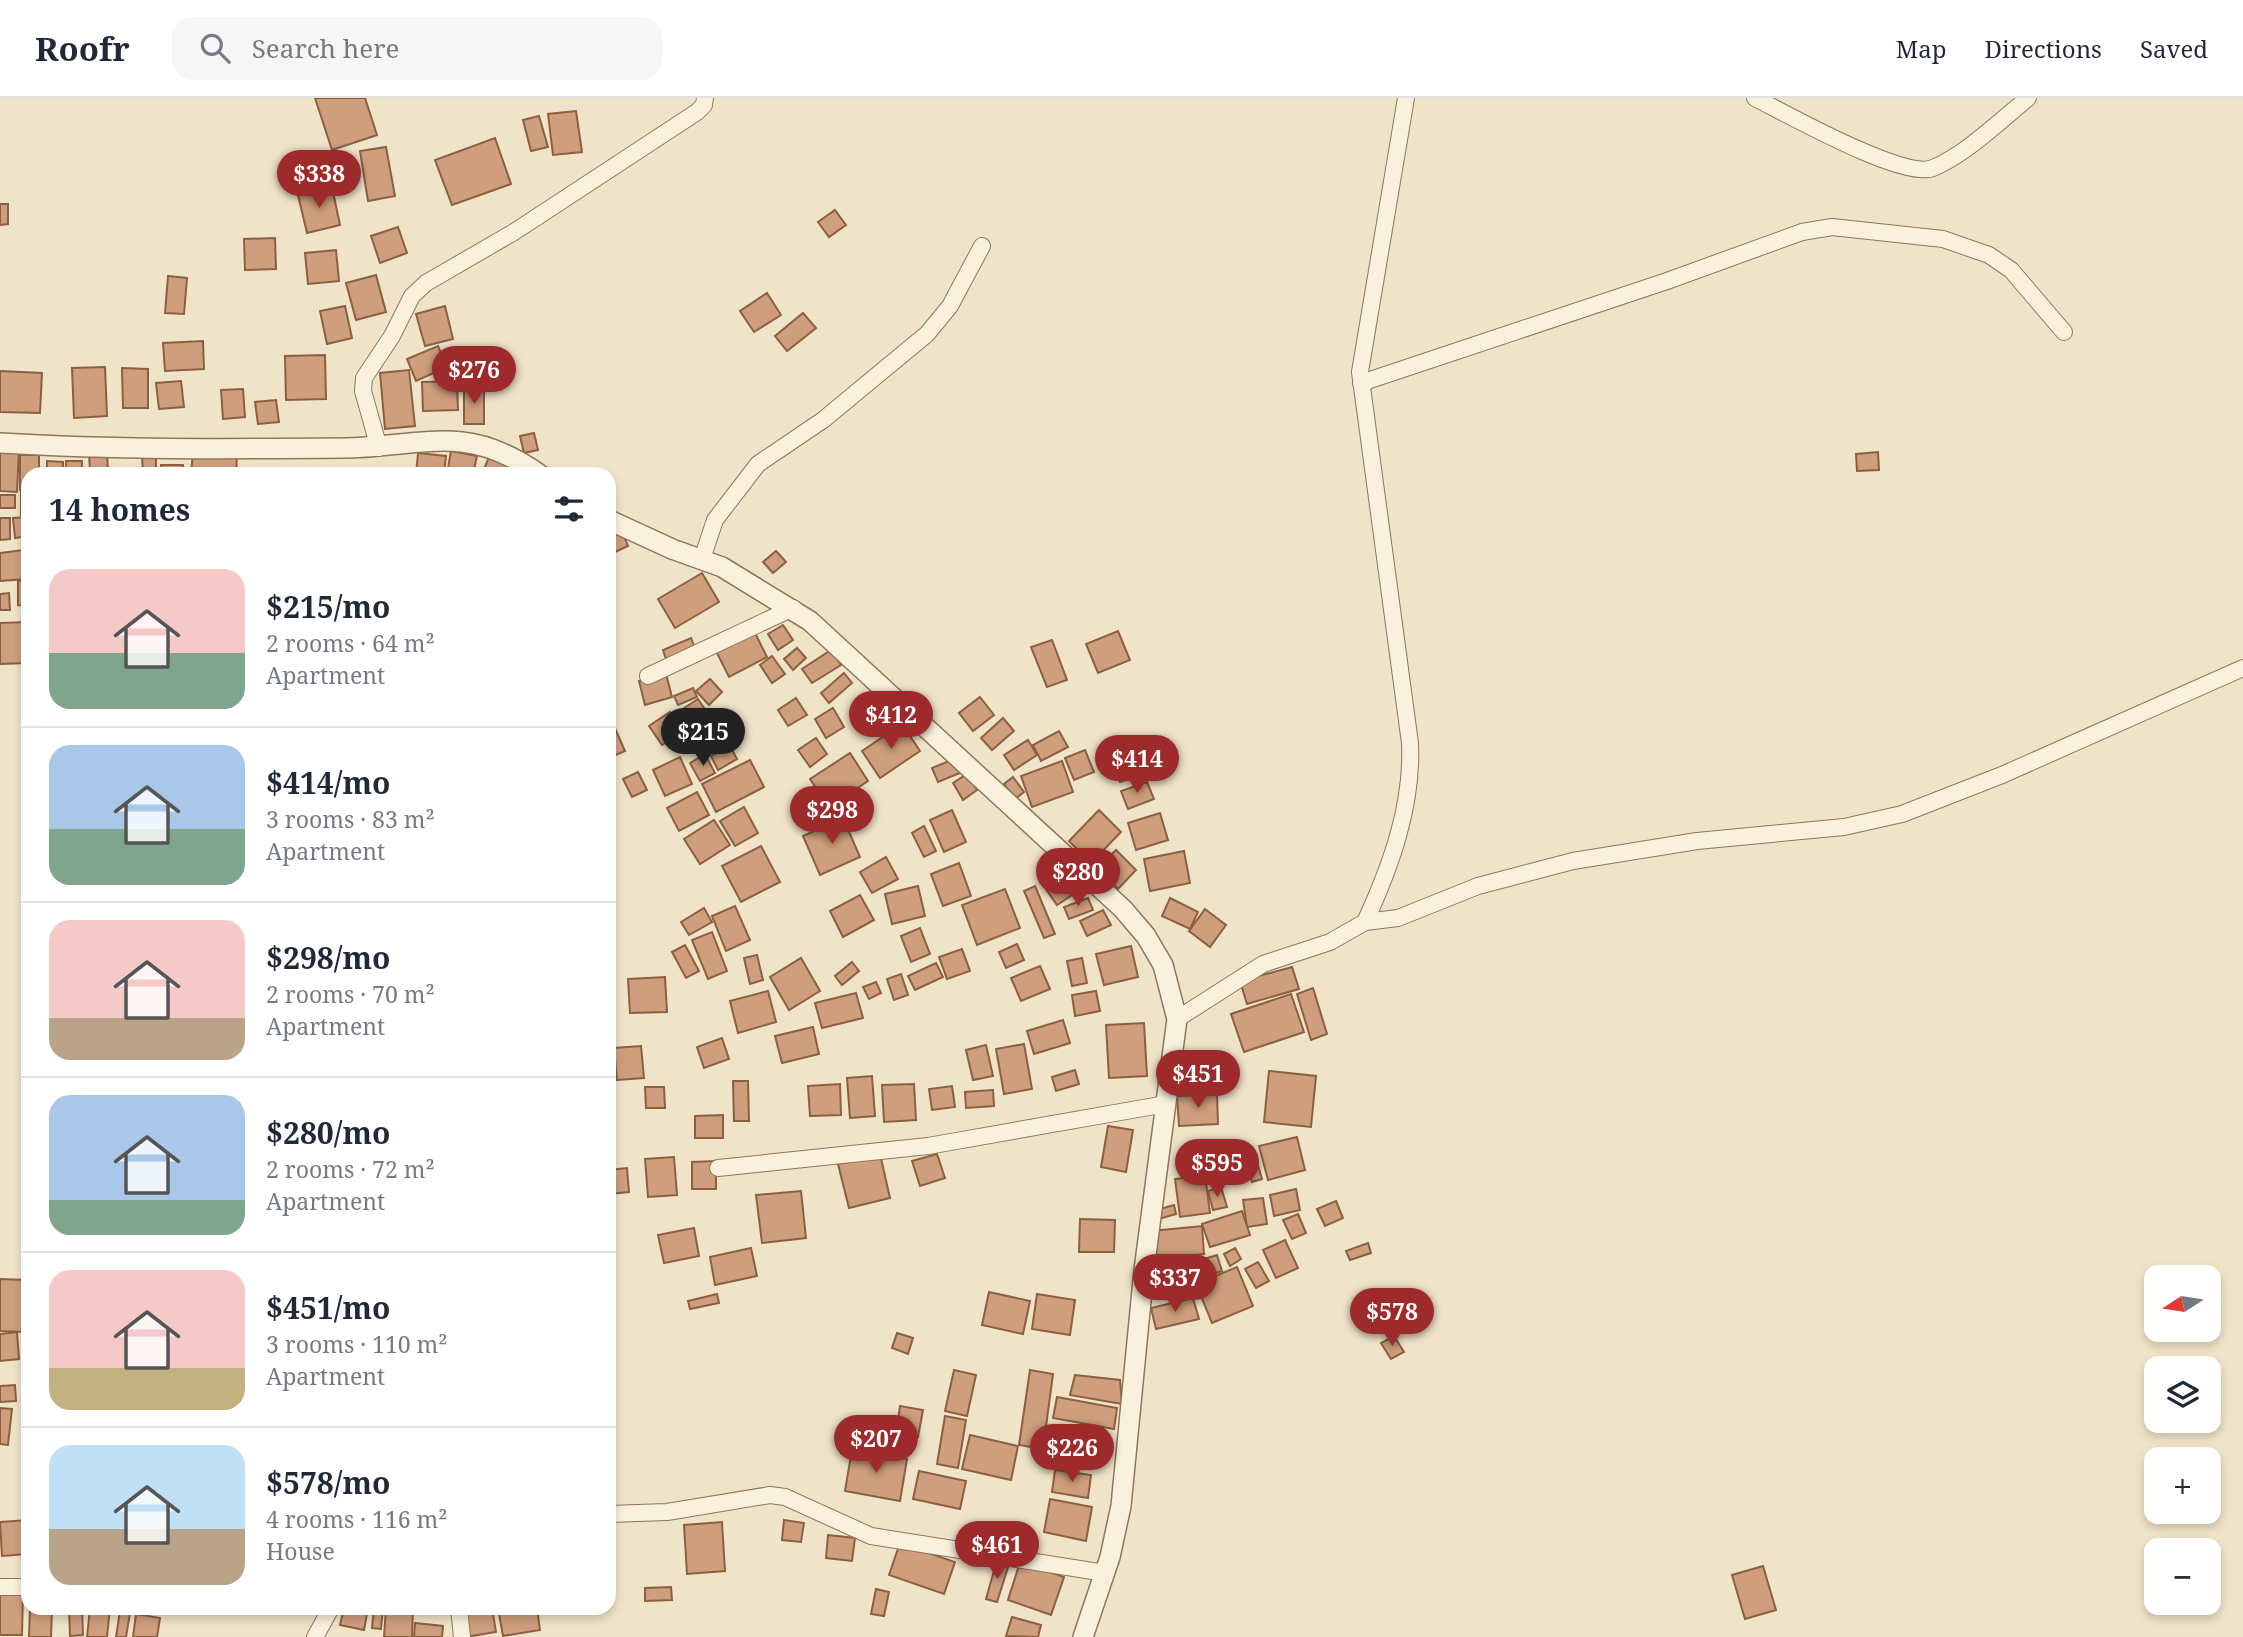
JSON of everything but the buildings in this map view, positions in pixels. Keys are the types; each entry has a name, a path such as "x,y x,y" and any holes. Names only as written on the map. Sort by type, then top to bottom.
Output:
{"street":[{"path":"379,447 365,403 364,378 392,336 412,296 426,283 514,232 697,112 704,105 705,98"},
{"path":"1365,922 1407,805 1412,773 1361,383 1362,362 1406,98"},
{"path":"1755,98 1895,165 1921,171 1945,162 2028,98"},
{"path":"1361,383 1667,281 1802,232 1832,227 1943,239 1989,255 2011,271 2064,332"},
{"path":"702,559 715,520 758,464 833,412 927,334 950,306 982,246"},
{"path":"0,443 163,449 379,447 460,442 499,452 526,467"},
{"path":"616,523 722,566 793,608 1123,909 1146,936 1163,965 1177,1019 1144,1270 1122,1494 1105,1573 1083,1637"},
{"path":"648,676 793,608"},
{"path":"1177,1019 1263,964 1330,942 1365,922 1398,918 1478,886 1573,861 1697,841 1843,827 1902,814 2002,775 2243,668"},
{"path":"718,1168 919,1148 1166,1104"},
{"path":"616,1514 667,1512 770,1495 785,1497 871,1536 1105,1573"},
{"path":"0,1587 21,1587"},
{"path":"315,1637 327,1615"},
{"path":"460,1615 462,1637"}]}
